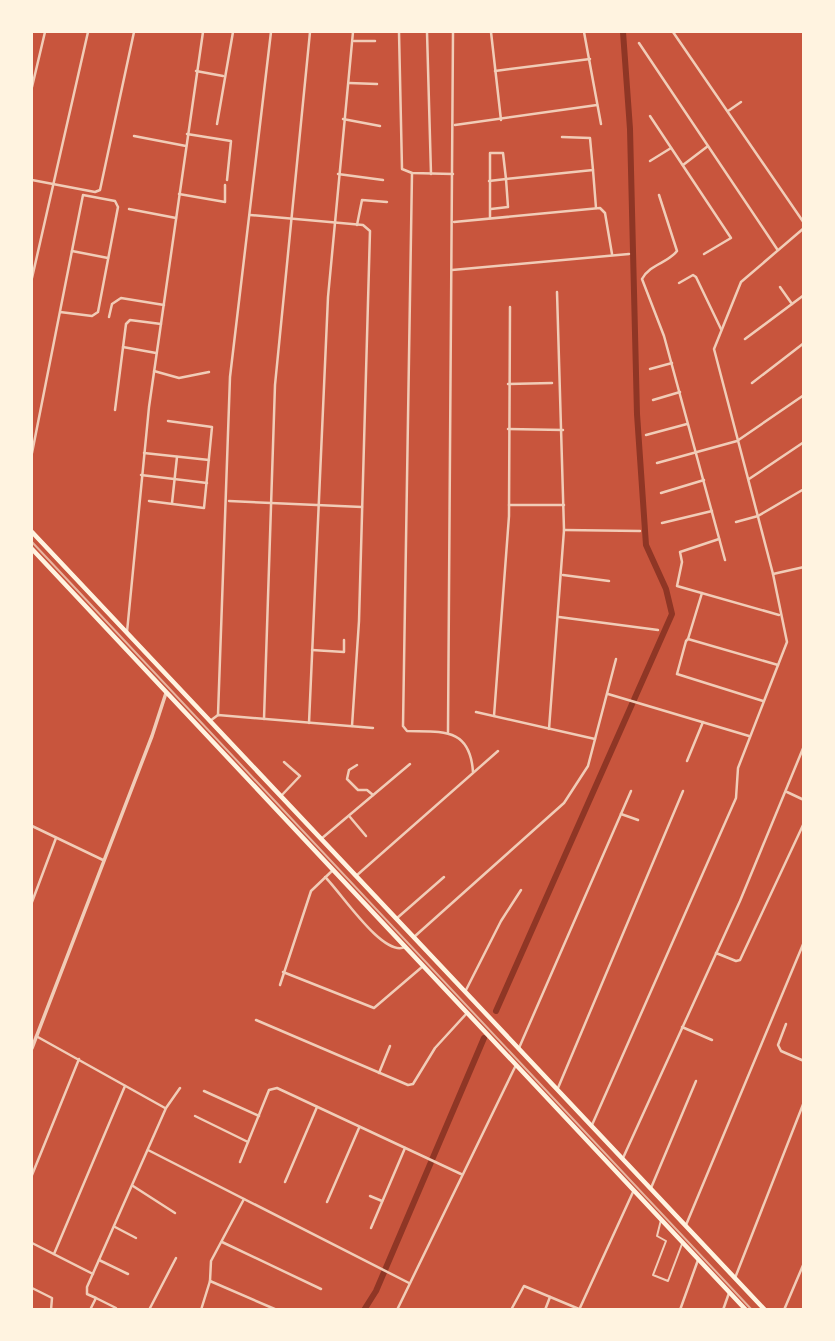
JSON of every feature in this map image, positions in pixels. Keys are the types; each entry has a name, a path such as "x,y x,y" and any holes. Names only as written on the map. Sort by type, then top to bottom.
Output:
{"main road":[{"path":"32,532 765,1310"},
{"path":"33,550 662,1220 682,1246 698,1259 746,1310"},
{"path":"122,645 129,635"}],"street":[{"path":"32,87 45,32"},
{"path":"32,278 88,32"},
{"path":"32,180 84,190 100,190 134,32"},
{"path":"129,635 141,475 153,371 203,32"},
{"path":"217,124 233,32"},
{"path":"218,715 228,501 230,377 271,32"},
{"path":"264,719 275,385 289,220 310,32"},
{"path":"309,723 333,223 354,32"},
{"path":"399,32 402,169 412,173 453,174"},
{"path":"426,32 431,174"},
{"path":"449,732 453,32"},
{"path":"491,32 501,120"},
{"path":"584,32 601,124"},
{"path":"592,1125 736,798 738,768 787,642 773,574 714,349 741,282 803,225 673,32"},
{"path":"352,41 375,41"},
{"path":"639,43 778,250"},
{"path":"495,71 590,59"},
{"path":"196,71 225,76"},
{"path":"348,83 377,84"},
{"path":"728,111 741,102"},
{"path":"454,125 597,105"},
{"path":"650,116 731,238 704,254"},
{"path":"343,119 380,125"},
{"path":"187,134 231,141 227,180"},
{"path":"562,137 579,135 590,138 596,208"},
{"path":"134,136 186,146"},
{"path":"682,164 708,146"},
{"path":"650,161 671,148"},
{"path":"490,209 508,208 503,153 490,153 489,181 490,218"},
{"path":"489,181 593,170"},
{"path":"412,173 403,726 407,731 449,732 459,738 471,752 472,772"},
{"path":"338,174 383,180"},
{"path":"179,194 225,202 226,185"},
{"path":"32,453 84,190"},
{"path":"60,312 92,316 97,314 118,205 83,195"},
{"path":"659,195 677,251 675,255 650,268 642,279 672,363 725,560"},
{"path":"357,225 362,200 387,202"},
{"path":"453,222 596,208 605,213 612,254"},
{"path":"129,209 176,218"},
{"path":"250,215 357,225 369,227 370,231 352,726"},
{"path":"72,251 108,258"},
{"path":"452,270 629,254"},
{"path":"679,283 696,276 722,330"},
{"path":"780,287 792,304"},
{"path":"549,729 564,530 557,292"},
{"path":"745,339 803,295"},
{"path":"109,317 112,304 121,298 164,305"},
{"path":"494,716 509,505 510,307"},
{"path":"115,410 128,321 161,324"},
{"path":"752,383 803,343"},
{"path":"123,347 156,353"},
{"path":"650,369 672,363"},
{"path":"153,371 179,378 209,372"},
{"path":"508,384 552,383"},
{"path":"653,400 680,392"},
{"path":"657,463 697,454 737,440 803,395"},
{"path":"149,501 204,508 212,427 168,421"},
{"path":"646,435 687,424"},
{"path":"508,429 563,430"},
{"path":"749,479 803,442"},
{"path":"144,453 209,460"},
{"path":"172,503 177,457"},
{"path":"141,475 207,482"},
{"path":"661,493 704,481"},
{"path":"736,522 758,516 803,489"},
{"path":"228,501 362,507"},
{"path":"509,505 564,505"},
{"path":"662,523 712,511"},
{"path":"564,530 640,531"},
{"path":"719,539 680,552 682,562 677,586 780,615"},
{"path":"32,560 33,550"},
{"path":"773,574 803,567"},
{"path":"562,575 609,581"},
{"path":"702,593 677,674 763,701"},
{"path":"559,617 658,630"},
{"path":"688,639 778,665"},
{"path":"312,650 344,652 344,640"},
{"path":"414,937 564,803 587,766 616,659"},
{"path":"32,1048 166,693"},
{"path":"608,694 749,736"},
{"path":"476,712 595,739"},
{"path":"210,721 218,715 373,728"},
{"path":"687,761 703,722"},
{"path":"623,1158 716,953 786,792 803,746"},
{"path":"356,876 498,751"},
{"path":"281,796 300,776 285,762"},
{"path":"321,839 410,764"},
{"path":"357,765 349,770 347,779 358,790 368,790 373,795"},
{"path":"519,1048 631,792"},
{"path":"558,1089 683,792"},
{"path":"786,792 803,800"},
{"path":"621,814 638,820"},
{"path":"349,816 366,836"},
{"path":"716,953 740,960 803,822"},
{"path":"32,826 103,860"},
{"path":"32,902 56,838"},
{"path":"279,985 311,891 333,870"},
{"path":"325,877 344,895 367,927 393,947 405,947"},
{"path":"397,919 444,877"},
{"path":"465,992 501,921 521,890"},
{"path":"686,1225 803,942"},
{"path":"283,972 374,1008 423,966"},
{"path":"256,1020 379,1073 413,1084 435,1048 467,1013"},
{"path":"786,1024 778,1045 781,1051 803,1060"},
{"path":"682,1027 712,1040"},
{"path":"36,1036 166,1108"},
{"path":"379,1073 390,1046"},
{"path":"32,1175 79,1059"},
{"path":"397,1310 516,1065"},
{"path":"651,1188 696,1082"},
{"path":"54,1254 125,1086"},
{"path":"116,1308 86,1291 166,1108 180,1088"},
{"path":"240,1162 272,1088 461,1174"},
{"path":"204,1091 259,1116"},
{"path":"735,1278 803,1102"},
{"path":"285,1182 317,1107"},
{"path":"195,1116 248,1142"},
{"path":"327,1202 359,1128"},
{"path":"371,1228 405,1148"},
{"path":"148,1150 409,1283"},
{"path":"132,1186 175,1213"},
{"path":"511,1310 524,1286 579,1309 634,1190"},
{"path":"370,1196 382,1201"},
{"path":"201,1310 210,1281 211,1261 244,1199"},
{"path":"115,1227 136,1238"},
{"path":"222,1242 321,1289"},
{"path":"32,1243 93,1274"},
{"path":"149,1310 176,1258"},
{"path":"680,1310 698,1259"},
{"path":"99,1260 128,1273"},
{"path":"783,1310 803,1263"},
{"path":"210,1281 277,1310"},
{"path":"32,1288 52,1298 51,1310"},
{"path":"723,1310 729,1292"},
{"path":"545,1310 550,1297"},
{"path":"90,1310 96,1298"}],"lane":[{"path":"662,1220 657,1236 666,1241 653,1275 668,1281 682,1246"}],"waterway":[{"path":"496,1011 672,614 666,589 646,545 637,414 630,129 623,32"},
{"path":"364,1310 376,1291 484,1038"}],"railway":[{"path":"32,542 752,1310"}]}
